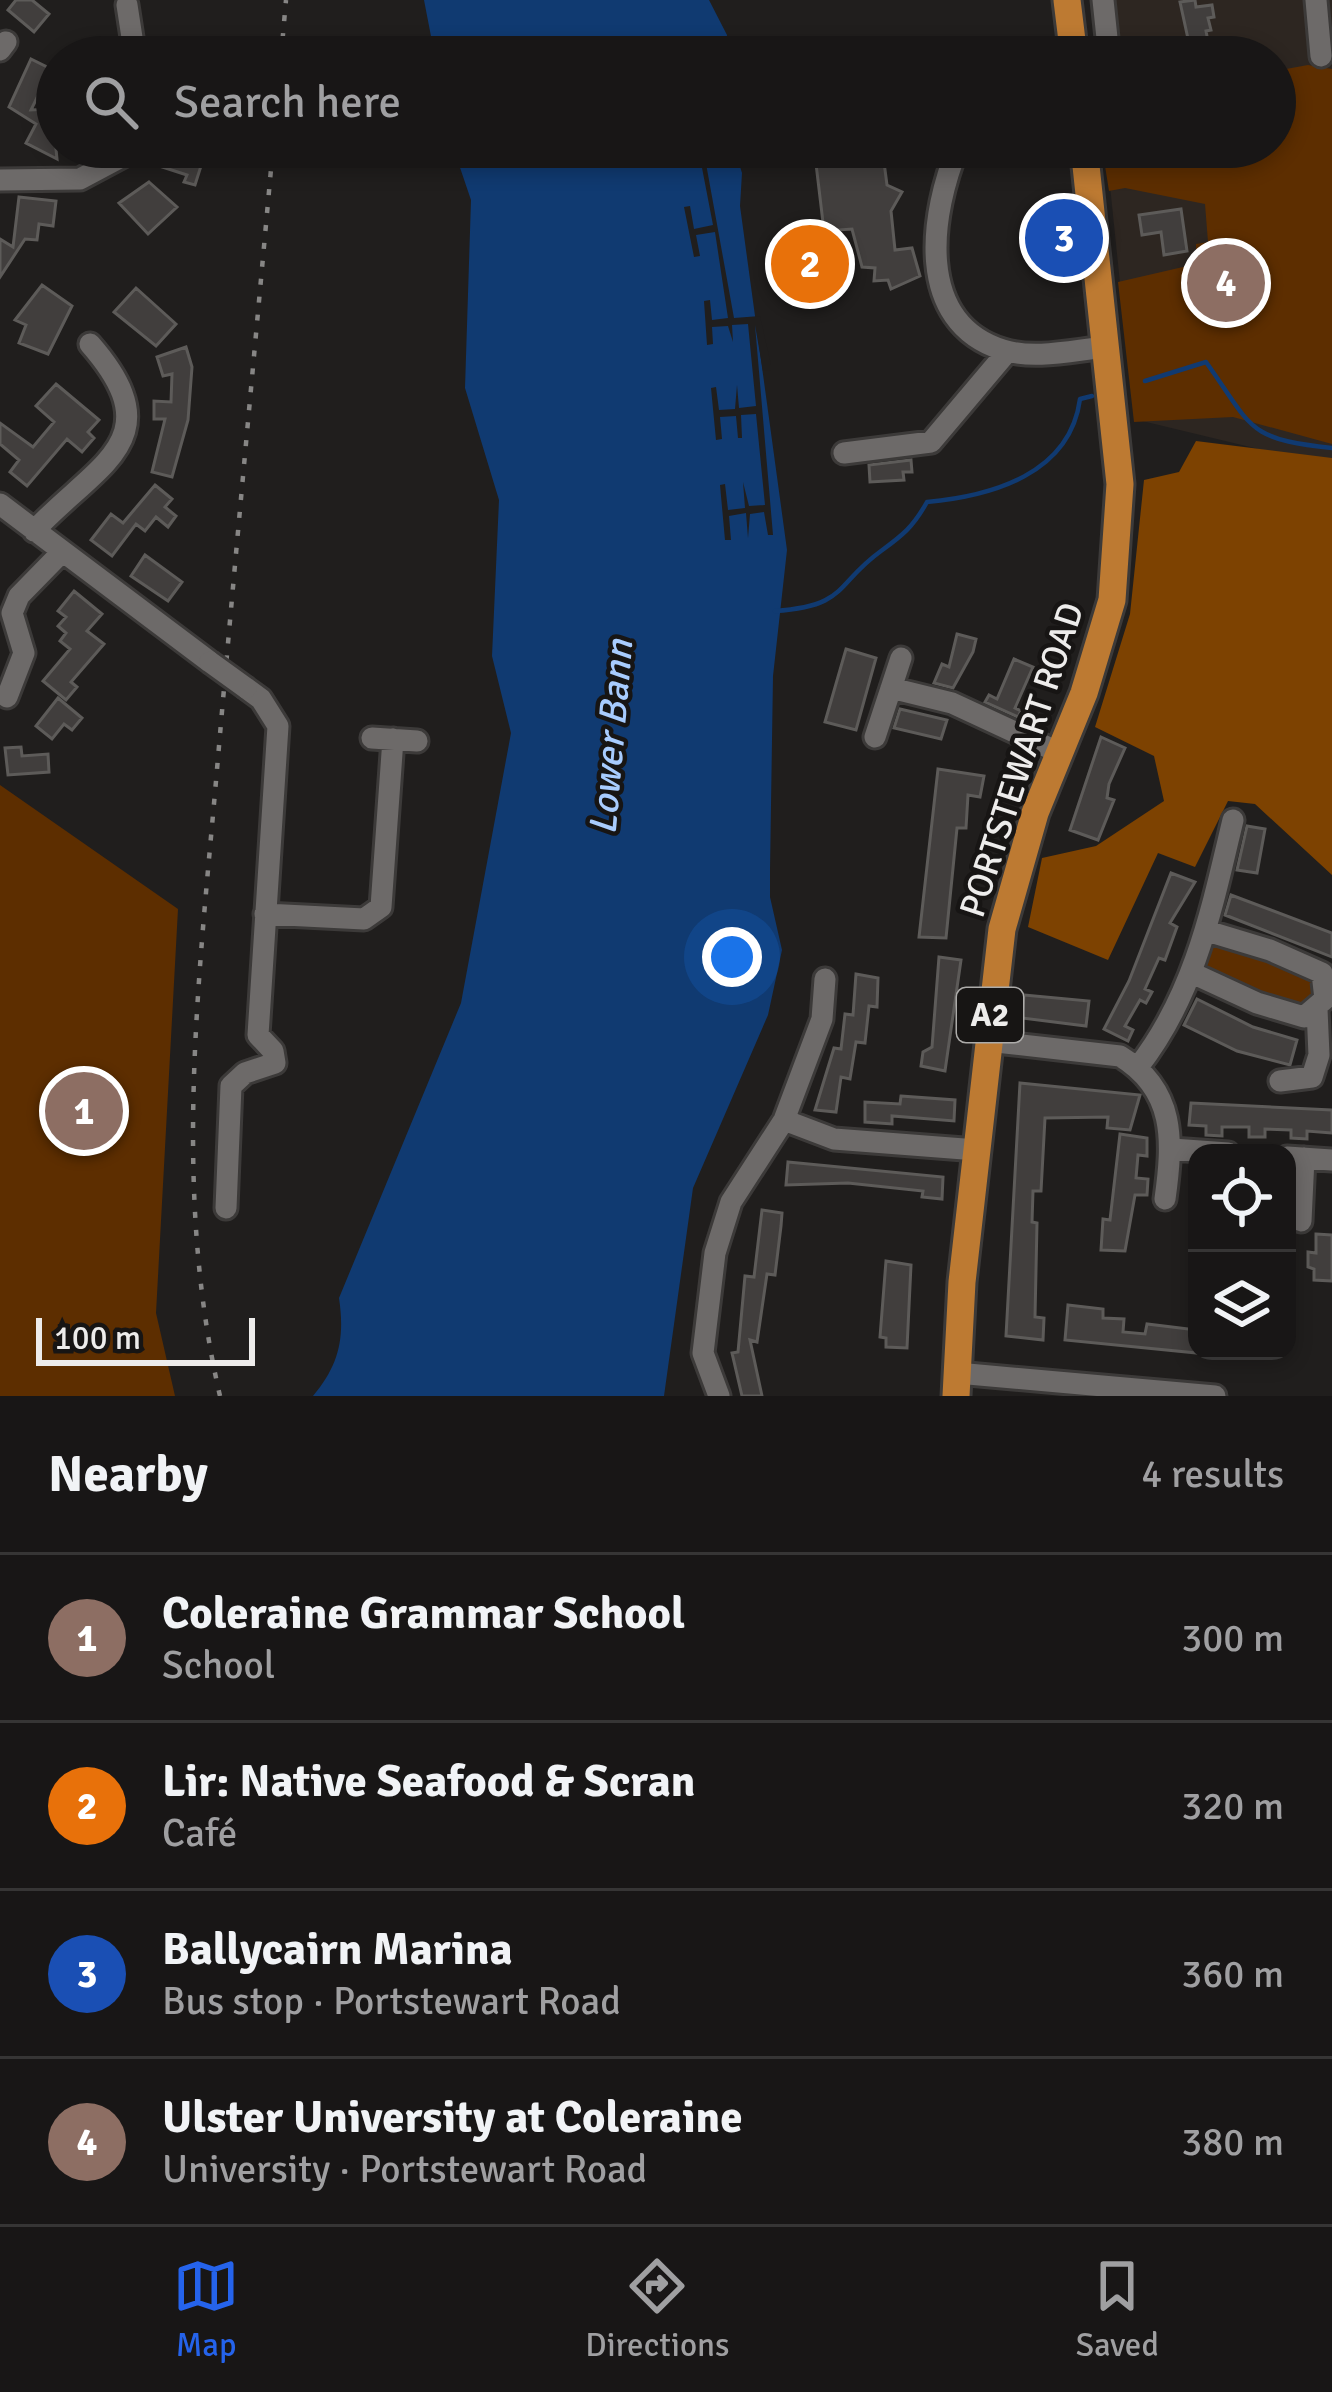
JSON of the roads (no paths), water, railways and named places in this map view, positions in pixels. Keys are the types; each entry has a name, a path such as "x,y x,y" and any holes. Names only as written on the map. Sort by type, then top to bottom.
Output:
{"main road":[{"path":"1067,0 1071,36"},
{"name":"PORTSTEWART ROAD","path":"957,1384 987,1041 1002,928 1035,813 1112,600 1120,484 1086,168"}],"street":[{"path":"1103,0 1106,36"},
{"path":"1316,0 1321,56"},
{"path":"127,5 131,36"},
{"path":"0,180 80,179 101,168"},
{"path":"952,168 934,226 934,267 949,303 967,327 1007,352 1106,347"},
{"path":"34,531 99,476 125,435 122,387 90,344"},
{"path":"844,453 931,442 1007,352"},
{"path":"0,504 261,699 278,726 258,1034 273,1051 275,1063 245,1073 231,1086 226,1208"},
{"path":"7,697 24,653 12,613 19,596 62,552"},
{"path":"875,736 901,658"},
{"path":"891,688 952,703 1060,753"},
{"path":"266,914 364,919 381,907 383,738 417,741"},
{"path":"1138,1067 1161,1037 1192,973 1207,931 1233,820"},
{"path":"1207,931 1270,950 1322,973 1324,1003 1312,1077 1280,1081"},
{"path":"1192,973 1304,1017 1324,1003"},
{"path":"718,1396 704,1353 715,1253 731,1202 784,1120 822,1018 824,980"},
{"path":"987,1041 1120,1056 1138,1067 1160,1092 1172,1149 1165,1199"},
{"path":"784,1120 851,1142 977,1150"},
{"path":"1172,1149 1188,1150"},
{"path":"1301,1221 1296,1157 1332,1160"},
{"path":"957,1384 1215,1396"}],"water":[{"path":"424,0 709,0 727,35 727,36 431,36"},
{"name":"Lower Bann","path":"460,168 740,168 742,173 740,206 787,550 773,676 770,870 770,897 782,950 768,1015 693,1188 664,1396 313,1396 338,1350 339,1298 461,1003 511,733 492,656 499,500 465,388 471,200"}],"waterway":[{"path":"1145,381 1206,362 1254,426 1283,440 1332,448"},
{"path":"775,611 816,604 838,592 907,530 927,502 1001,487 1044,463 1073,425 1080,399 1092,396"}],"railway":[{"path":"283,36 286,0"},
{"path":"220,1396 197,1243 193,1166 197,1012 271,168"}],"place":[{"name":"Ballycairn Marina","path":"1064,238"},
{"name":"Lir: Native Seafood & Scran","path":"810,264"},
{"name":"Ulster University at Coleraine","path":"1226,283"},
{"name":"Coleraine Grammar School","path":"84,1111"}]}
